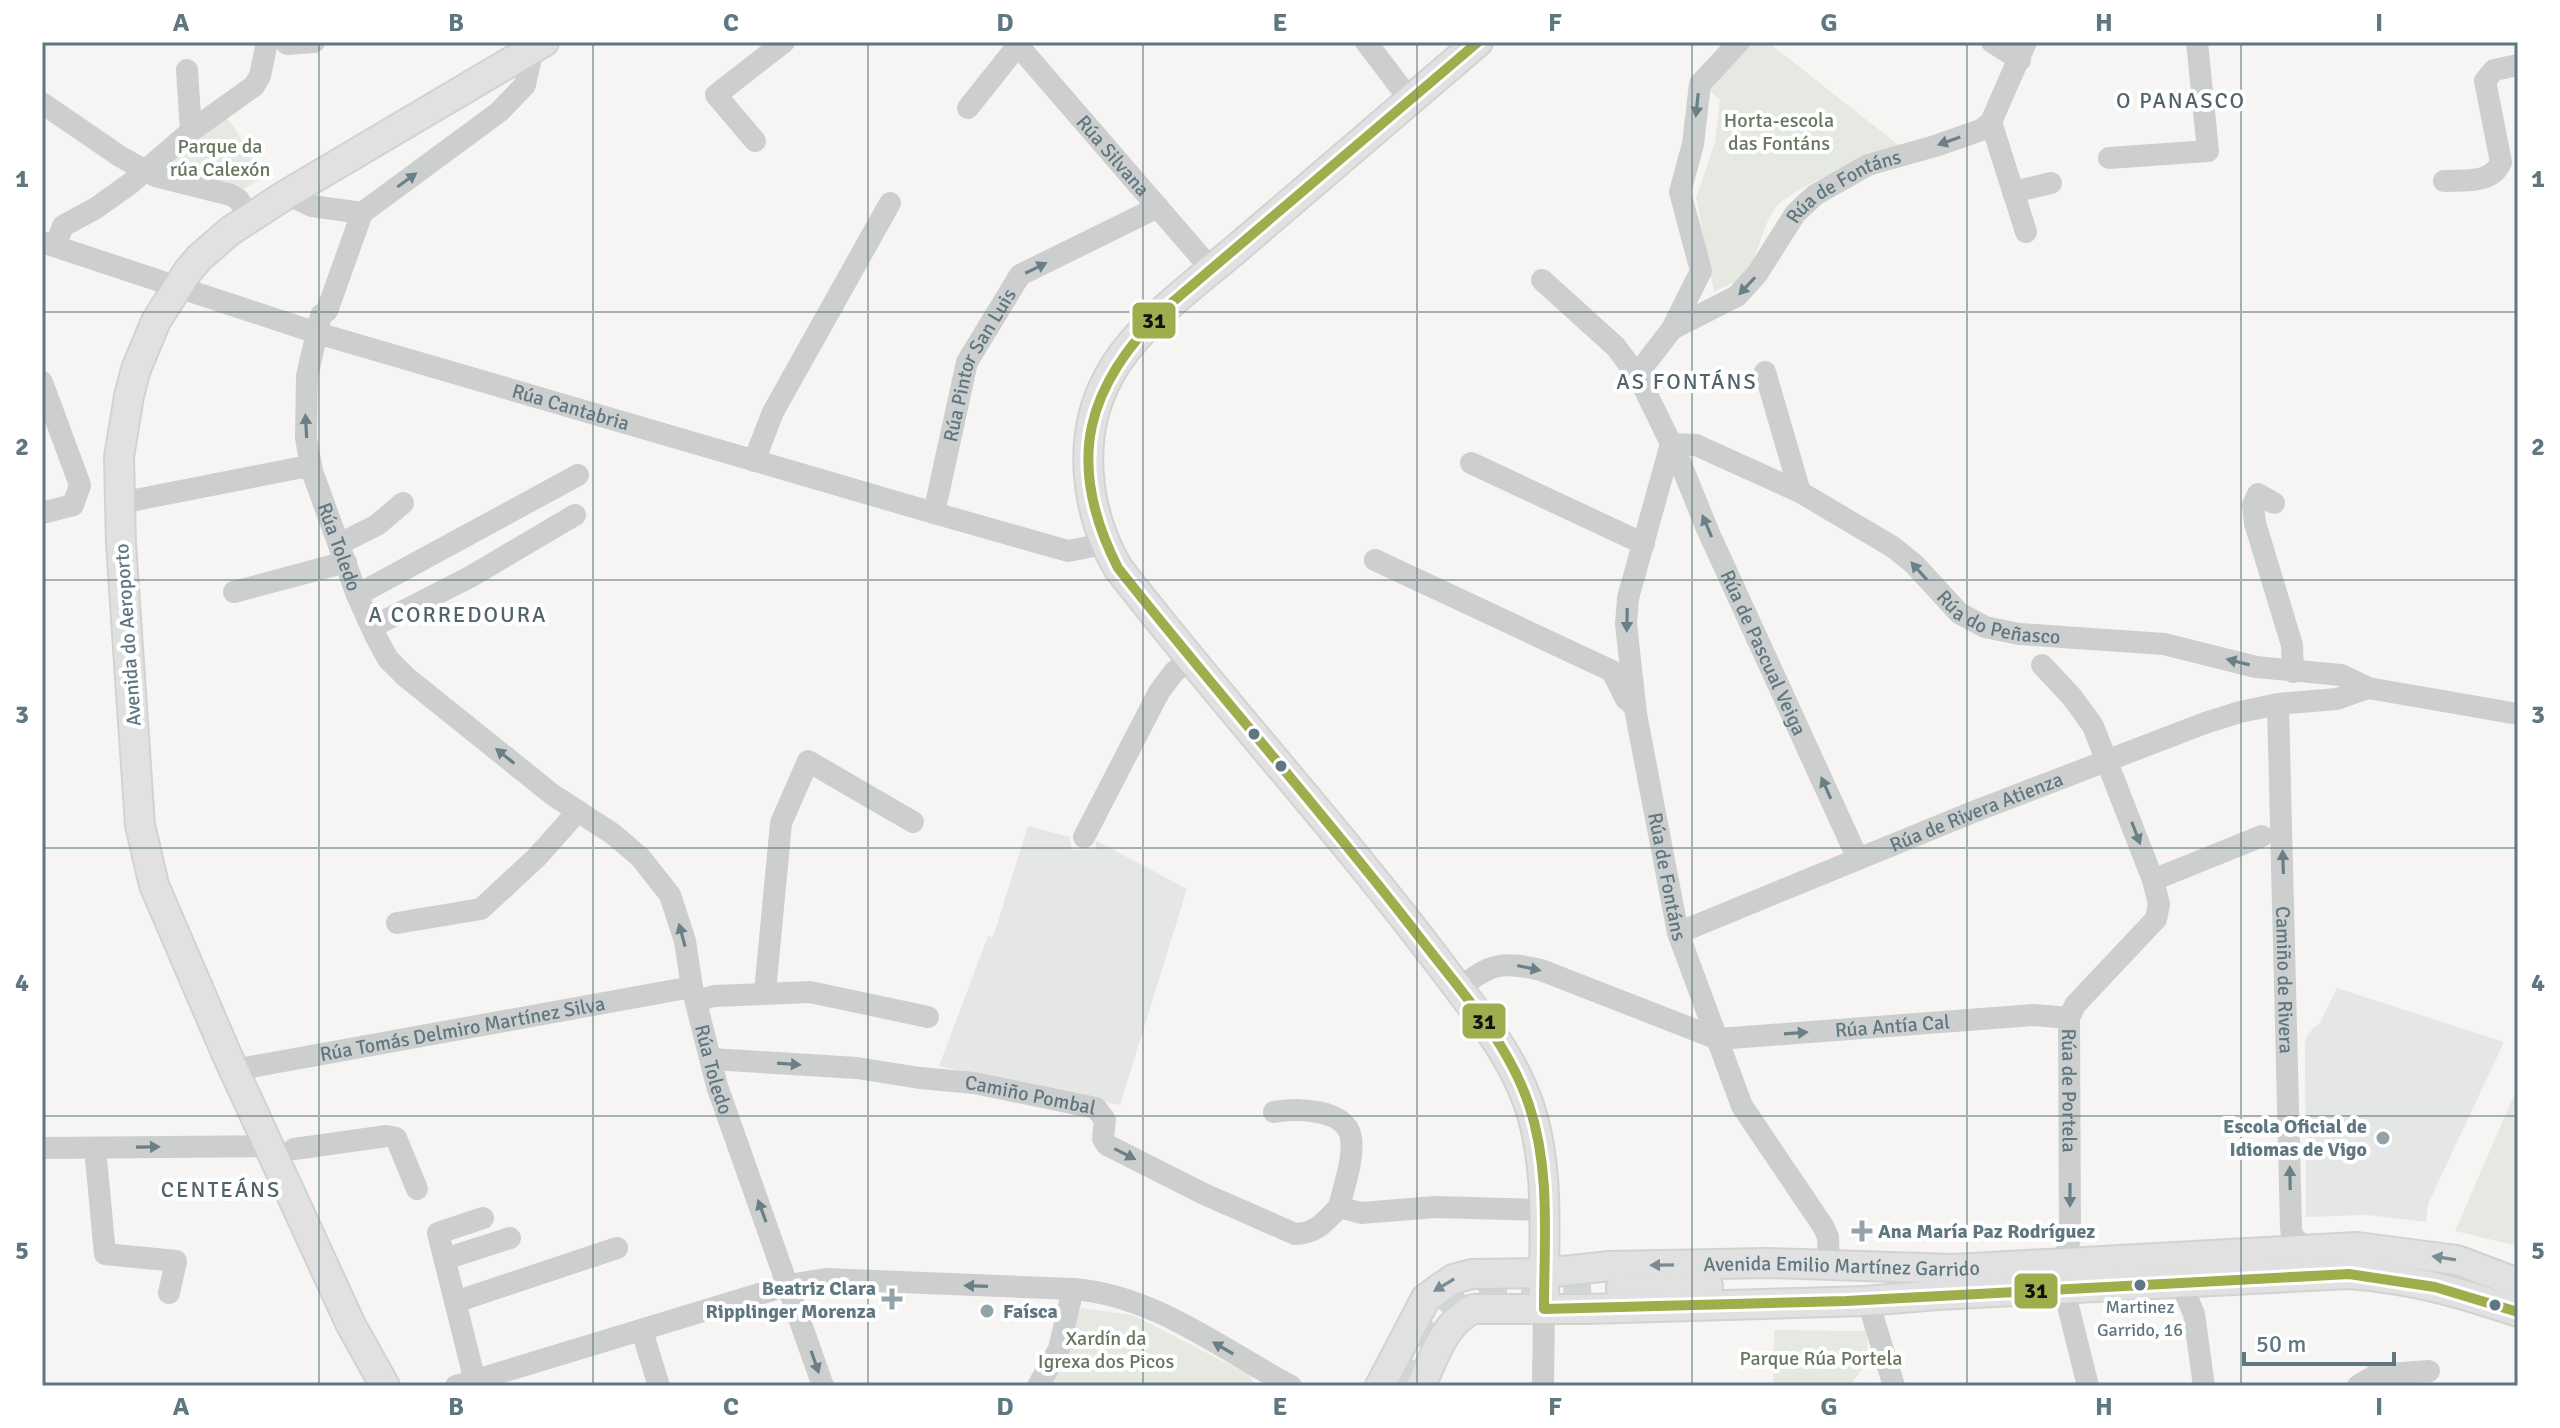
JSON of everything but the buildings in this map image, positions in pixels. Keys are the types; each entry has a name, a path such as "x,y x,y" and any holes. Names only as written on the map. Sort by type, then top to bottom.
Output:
{"main road":[{"path":"1478,42 1212,270 1125,350 1107,379 1096,408 1089,440 1088,469 1090,495 1104,544 1125,577 1422,937 1512,1064 1529,1105 1542,1158 1544,1309"},
{"name":"Avenida do Aeroporto","path":"385,1386 351,1325 282,1148 234,1070 154,885 145,854 138,800 119,457 136,369 156,321 199,258 287,194 538,45"},
{"name":"Avenida Emilio Martínez Garrido","path":"2058,1278 2163,1259 2357,1247 2457,1260 2518,1283"},
{"name":"Avenida Emilio Martínez Garrido","path":"1380,1386 1426,1298 1453,1279 1472,1274 1544,1273 1610,1266 1823,1274"},
{"path":"1823,1274 1941,1282"},
{"name":"Avenida Emilio Martínez Garrido","path":"1621,1288 1823,1274"},
{"name":"Avenida Emilio Martínez Garrido","path":"1421,1386 1446,1331 1458,1316 1473,1309 1865,1301 1941,1282 2058,1278 2183,1283 2349,1274 2399,1278 2454,1291 2518,1312"}],"street":[{"path":"48,244 63,226 96,208 258,81 277,43 314,42"},
{"path":"755,141 716,95 784,42"},
{"path":"1366,42 1410,100"},
{"name":"Rúa de Fontáns","path":"1639,378 1645,364 1672,329 1701,271 1680,192 1693,144 1700,84 1739,42"},
{"path":"1992,42 2023,51 1991,122 2026,232"},
{"path":"2109,158 2208,151 2197,42"},
{"path":"968,108 1017,44"},
{"name":"Rúa Silvana","path":"1017,44 1212,270"},
{"path":"287,194 312,206 362,213 499,112 525,85 538,45"},
{"path":"2444,181 2481,179 2499,168 2501,162 2485,81 2494,70 2518,65"},
{"path":"187,70 191,131"},
{"path":"42,103 121,157 155,176 231,195 239,200 249,219"},
{"name":"Rúa de Fontáns","path":"1672,329 1737,296 1757,274 1795,214 1815,195 1868,165 1981,130 1991,122"},
{"path":"2013,192 2051,183"},
{"path":"754,461 773,412 890,203"},
{"name":"Rúa Pintor San Luis","path":"934,513 967,362 1020,275 1158,207"},
{"name":"Rúa Toledo","path":"362,213 327,311 321,315 307,376 305,404 306,438 312,471 357,595 388,659 406,677 553,795 613,834 640,857 670,895 685,941 694,994 717,1086 823,1386"},
{"name":"Rúa Cantabria","path":"48,244 317,333 934,513 1068,551 1104,544"},
{"path":"1542,280 1616,347 1639,378 1671,444"},
{"path":"1765,372 1800,492"},
{"path":"42,382 80,485 73,505 42,513"},
{"name":"Rúa de Fontáns","path":"1671,444 1628,598 1626,624 1635,707 1678,933 1742,1106 1828,1237 1823,1274"},
{"name":"Rúa do Peñasco","path":"1671,444 1696,445 1800,492 1893,547 1914,564 1959,613 1985,627 2019,634 2164,644 2256,667 2341,675 2368,688"},
{"name":"Rúa de Pascual Veiga","path":"1671,444 1858,859"},
{"path":"1471,463 1644,544"},
{"path":"120,503 303,467 312,471"},
{"path":"357,595 578,475"},
{"path":"2274,503 2258,494 2253,505 2255,523 2292,645 2293,672"},
{"path":"234,592 343,553 403,503"},
{"path":"372,627 470,577 575,515"},
{"name":"Rúa de Fontáns","path":"1375,560 1612,671 1626,699 1635,707"},
{"path":"1084,837 1159,692 1174,672 1191,658"},
{"name":"Rúa de Portela","path":"2042,665 2072,697 2093,726 2153,880 2159,904 2156,919 2075,1005 2069,1018 2070,1238 2058,1278"},
{"path":"2278,704 2337,699 2368,688 2518,714"},
{"name":"Rúa de Rivera Atienza","path":"1678,933 2108,760 2205,723 2278,704"},
{"name":"Camiño de Rivera","path":"2278,704 2291,1227 2292,1236 2307,1249"},
{"path":"765,992 781,823 808,761 913,822"},
{"path":"397,923 481,909 537,857 578,811"},
{"path":"2153,880 2262,836"},
{"path":"1459,989 1487,968 1499,964 1519,965 1541,970 1718,1039"},
{"name":"Rúa Tomás Delmiro Martínez Silva","path":"234,1070 694,994 810,992 928,1017"},
{"name":"Rúa Antía Cal","path":"1718,1039 2034,1015 2069,1018"},
{"name":"Camiño Pombal","path":"711,1059 857,1068 974,1083 1096,1108 1105,1120 1103,1139 1107,1145 1204,1194 1295,1234 1318,1230 1339,1207"},
{"path":"1274,1112 1297,1108 1332,1116 1346,1125 1351,1138 1339,1207 1361,1213 1435,1207 1544,1210"},
{"path":"42,1148 282,1148 387,1136 396,1138 417,1189"},
{"path":"95,1148 105,1254 176,1261 169,1293"},
{"path":"483,1218 438,1233 455,1302 466,1384 789,1285 826,1279 1073,1289 1113,1295 1156,1311 1291,1386"},
{"path":"445,1259 510,1238"},
{"path":"455,1302 617,1248"},
{"path":"2163,1259 2173,1266 2183,1283 2194,1314 2204,1386"},
{"path":"2058,1278 2088,1386"},
{"path":"1038,1386 1059,1349 1073,1289"},
{"path":"1865,1301 1871,1311 1894,1386"},
{"path":"1543,1386 1544,1309"},
{"path":"642,1331 659,1386"},
{"path":"2358,1386 2376,1375 2429,1371"}],"shaded area":[{"path":"1028,826 1070,837 1072,850 1096,849 1095,840 1187,889 1120,1105 939,1066 988,936 993,937"},
{"name":"Escola Oficial de Idiomas de Vigo","path":"2337,988 2504,1042 2428,1204 2426,1222 2367,1215 2306,1217 2306,1038 2320,1023"}],"green space":[{"name":"Horta-escola das Fontáns","path":"1745,42 1768,42 1901,147 1833,173 1782,201 1769,218 1748,270 1739,279 1714,292 1696,198 1715,142 1720,100 1706,88"},
{"name":"Parque da rúa Calexón","path":"223,114 264,177 239,192 162,169"},
{"path":"2518,1086 2518,1246 2455,1231"},
{"name":"Xardín da Igrexa dos Picos","path":"1081,1308 1133,1315 1250,1375 1255,1386 1045,1386 1058,1369"},
{"name":"Parque Rúa Portela","path":"1774,1330 1867,1331 1868,1361 1850,1386 1773,1386"}],"tunnel":[{"path":"1404,1386 1430,1325 1444,1309 1459,1301 1503,1291 1621,1288"}],"transit line":[{"name":"31","path":"1478,42 1169,305 1140,335 1118,365 1102,395 1092,427 1088,459 1091,493 1101,530 1118,568 1383,891 1467,997 1509,1060 1529,1105 1541,1155 1545,1206 1544,1309 1846,1301 2349,1274 2435,1287 2518,1312"}],"place":[{"name":"Escola Oficial de Idiomas de Vigo","path":"2383,1138"},
{"name":"Ana María Paz Rodríguez","path":"1862,1231"},
{"name":"Martinez Garrido, 16","path":"2140,1285"},
{"name":"Beatriz Clara Ripplinger Morenza","path":"892,1299"},
{"name":"Faísca","path":"987,1311"}],"district":[{"name":"O PANASCO","path":"2181,100"},
{"name":"AS FONTÁNS","path":"1687,381"},
{"name":"A CORREDOURA","path":"458,614"},
{"name":"CENTEÁNS","path":"221,1189"}]}
